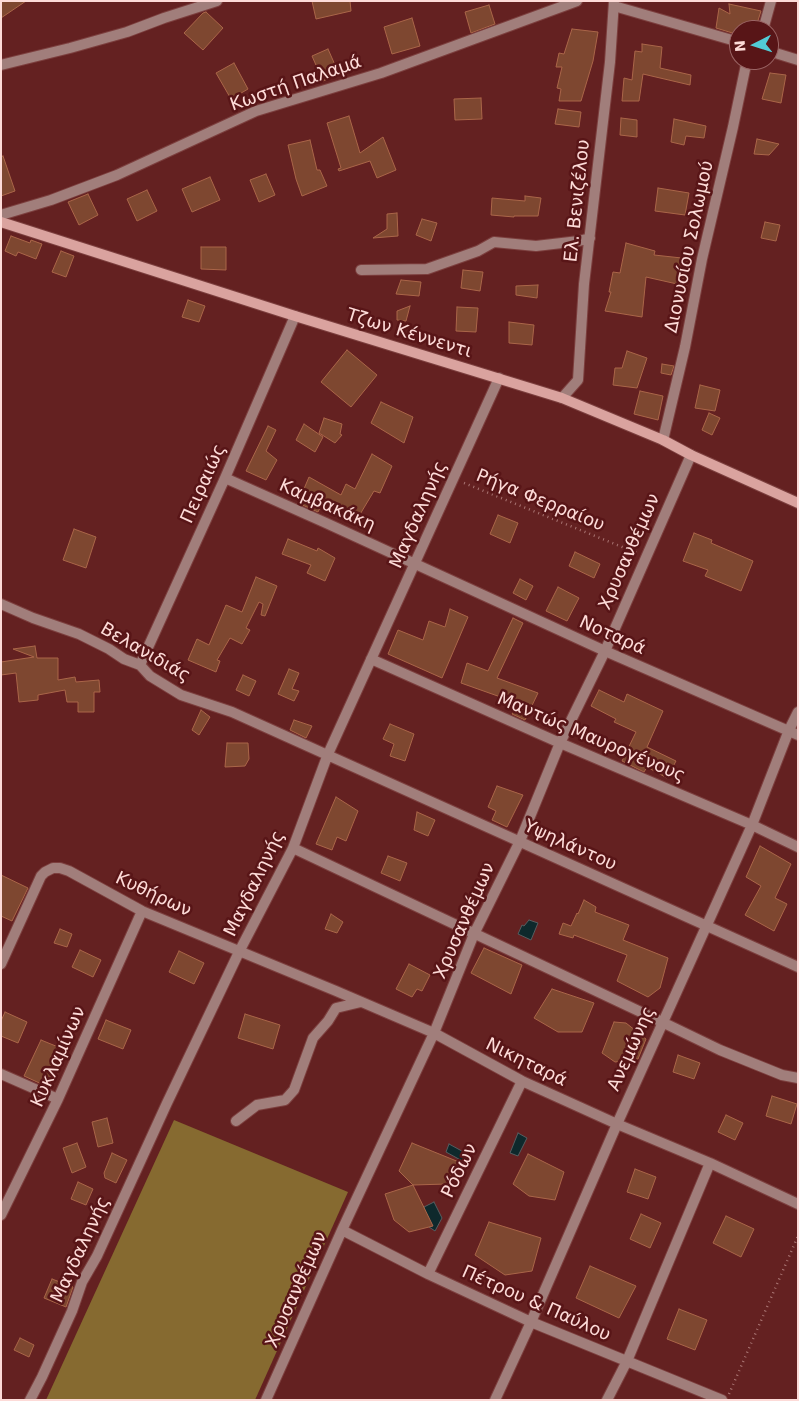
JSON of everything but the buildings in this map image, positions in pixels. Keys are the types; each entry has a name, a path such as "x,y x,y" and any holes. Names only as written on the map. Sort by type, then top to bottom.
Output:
{"street":[{"path":"1,65 127,32 217,1"},
{"name":"Κωστή Παλαμά","path":"1,215 51,200 116,175 256,111 381,73 577,1"},
{"path":"766,20 771,1"},
{"path":"614,4 729,39"},
{"name":"Ελ. Βενιζέλου","path":"562,398 578,380 584,284 609,71 614,4"},
{"path":"779,54 798,60"},
{"name":"Διονυσίου Σολωμού","path":"663,440 745,70"},
{"name":"Τζων Κέννεντι","path":"1,222 295,316 562,398 663,440 691,455 798,503"},
{"path":"361,270 427,269 478,251 494,242 536,246 590,238"},
{"name":"Πειραιώς","path":"140,665 225,478 295,316"},
{"name":"Μαγδαληνής","path":"30,1400 72,1311 82,1282 97,1256 167,1103 240,950 293,848 328,754 499,378"},
{"name":"Χρυσανθέμων","path":"266,1400 342,1230 434,1034 474,934 520,841 560,743 605,651 691,455"},
{"name":"Καμβακάκη","path":"225,478 415,565"},
{"name":"Νοταρά","path":"415,565 605,651 793,732"},
{"name":"Βελανιδιάς","path":"1,604 33,618 79,634 110,649 124,659 140,665 150,676 181,695 232,712 328,754"},
{"name":"Μαντώς Μαυρογένους","path":"371,660 752,825 798,847"},
{"name":"Ανεμώνης","path":"495,1400 532,1322 662,1022 793,732 798,712"},
{"name":"Υψηλάντου","path":"328,754 798,967"},
{"path":"293,848 720,1050 782,1076 798,1078"},
{"name":"Κυθήρων","path":"1,964 41,876 53,868 69,870 142,911 240,950"},
{"name":"Κυκλαμίνων","path":"1,1215 58,1099 142,911"},
{"name":"Νικηταρά","path":"240,950 434,1034 522,1081 710,1163 798,1204"},
{"path":"236,1120 257,1106 285,1100 294,1090 313,1038 328,1021 336,1008 361,1002"},
{"path":"1,1074 58,1099"},
{"name":"Ρόδων","path":"428,1274 522,1081"},
{"path":"607,1400 627,1361 710,1163"},
{"name":"Πέτρου & Παύλου","path":"342,1230 428,1274 532,1322 722,1400"}],"path":[{"name":"Ρήγα Φερραίου","path":"454,479 645,557"},
{"path":"727,1400 798,1236"}],"shaded area":[{"path":"174,1120 348,1192 255,1400 46,1400"}],"water":[{"path":"529,920 538,923 531,940 518,934 522,925 524,926"},
{"path":"518,1133 527,1138 518,1156 510,1153"},
{"path":"449,1144 471,1156 466,1163 446,1152"},
{"path":"434,1202 442,1218 435,1231 429,1227 424,1207"}]}
